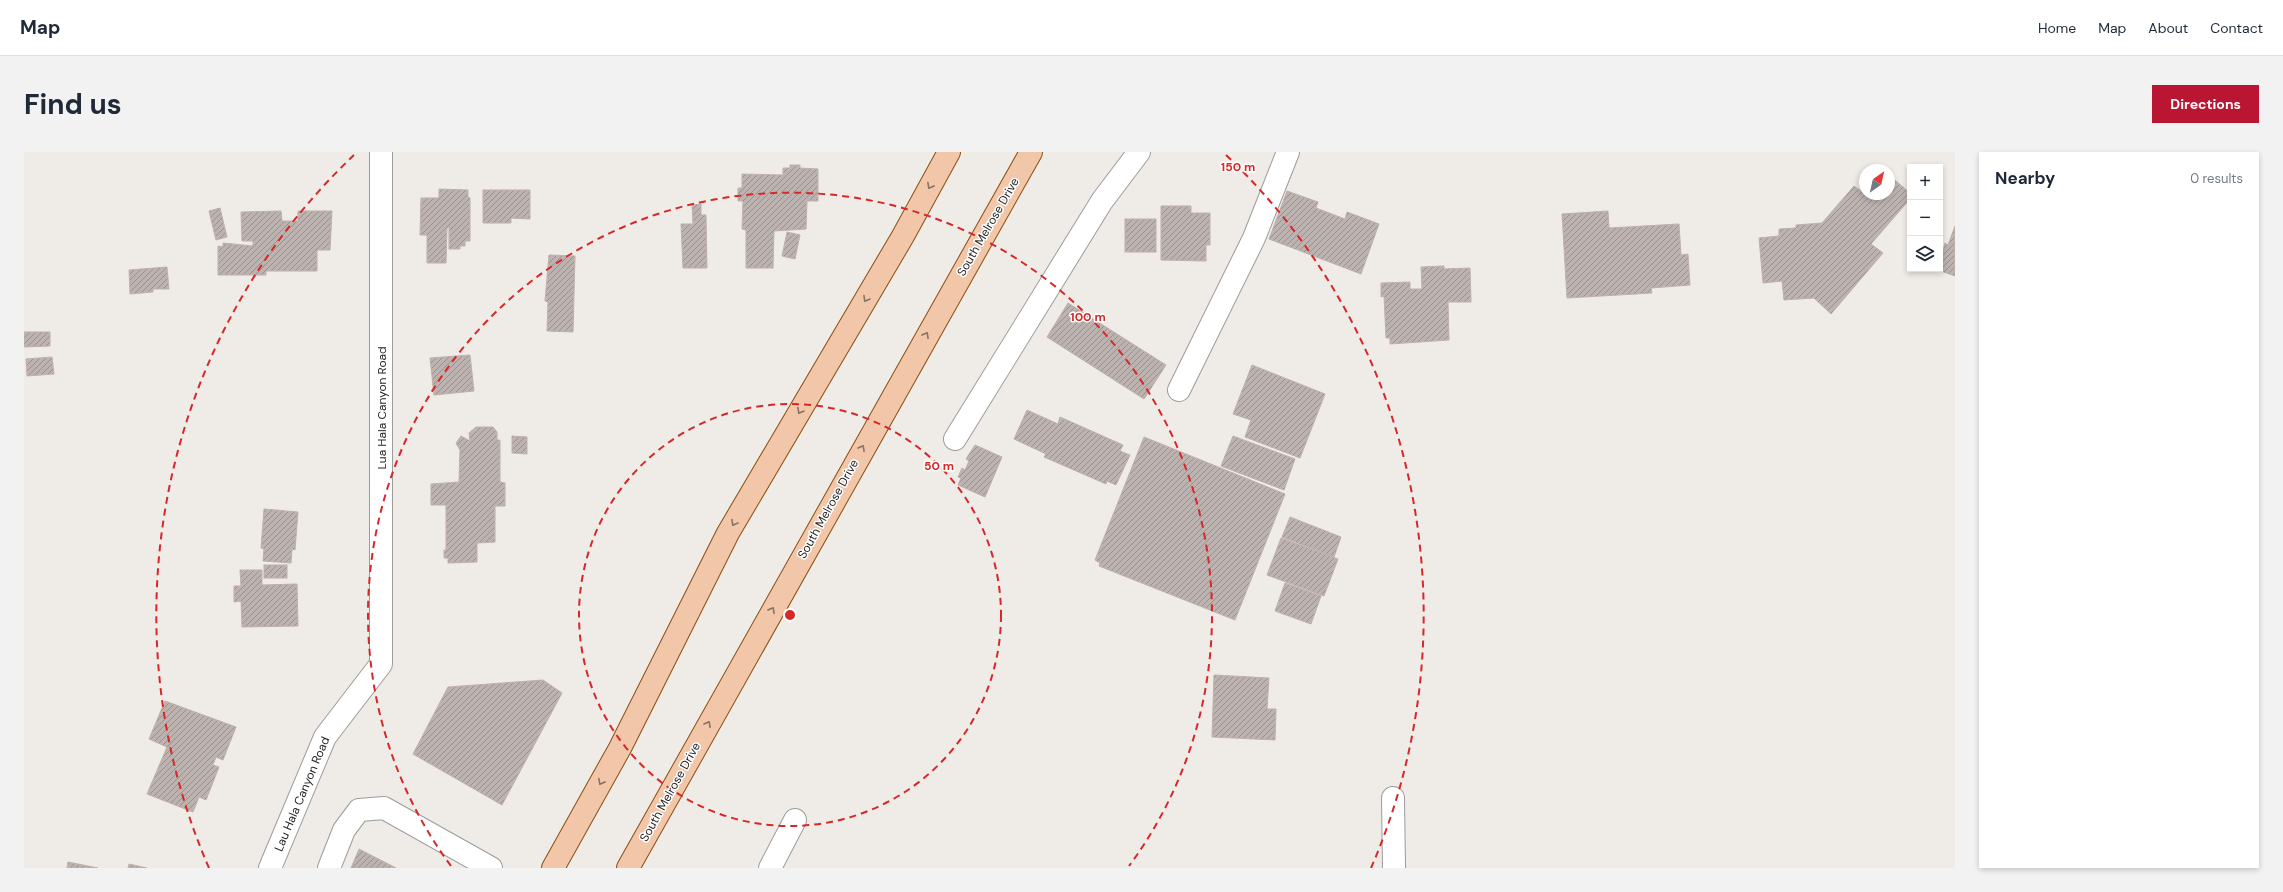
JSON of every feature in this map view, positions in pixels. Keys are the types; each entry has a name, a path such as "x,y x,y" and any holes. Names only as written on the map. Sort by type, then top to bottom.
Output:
{"main road":[{"path":"552,868 620,748 728,533 903,236 949,152"},
{"name":"South Melrose Drive","path":"628,868 1030,152"}],"street":[{"name":"Lua Hala Canyon Road","path":"381,152 381,664"},
{"path":"956,439 1102,201 1139,152"},
{"path":"1179,390 1254,238 1288,152"},
{"name":"Lau Hala Canyon Road","path":"270,868 324,737 381,664"},
{"path":"1393,798 1394,868"},
{"path":"329,868 344,830 359,810 384,808 491,868"},
{"path":"770,868 795,820"}],"building":[{"path":"790,165 800,165 800,168 818,169 818,201 807,201 806,229 774,231 773,268 746,268 746,230 742,229 743,201 738,201 738,188 742,188 742,174 783,175 783,168 790,168"},
{"path":"1895,180 1907,190 1907,202 1871,244 1883,253 1831,314 1814,298 1784,300 1782,281 1763,283 1759,238 1779,236 1779,229 1796,228 1796,225 1822,223 1854,186 1859,190 1859,200 1895,200"},
{"path":"439,189 468,190 468,197 470,198 470,241 465,241 465,246 460,246 460,249 449,249 449,227 447,228 446,263 427,263 427,235 420,235 421,198 439,198"},
{"path":"483,190 530,190 530,219 511,218 511,223 483,223"},
{"path":"1287,191 1318,202 1316,208 1345,219 1347,212 1379,224 1361,274 1269,239"},
{"path":"701,204 701,215 706,215 707,268 683,268 681,224 693,224 692,205"},
{"path":"1161,206 1191,206 1191,213 1210,213 1210,245 1206,245 1206,261 1161,260"},
{"path":"220,208 227,237 216,240 209,211"},
{"path":"281,211 282,221 298,221 298,211 332,211 330,250 317,250 317,271 266,271 266,275 218,275 218,246 223,247 223,243 253,246 253,241 242,241 241,212"},
{"path":"1608,211 1609,228 1679,224 1681,255 1688,254 1690,285 1651,288 1652,293 1567,298 1562,214"},
{"path":"1125,219 1156,219 1156,252 1125,252"},
{"path":"1955,226 1955,276 1943,272 1943,251 1945,243 1948,245"},
{"path":"787,232 800,235 795,259 782,256"},
{"path":"549,255 575,256 573,332 547,331 548,302 545,301"},
{"path":"1444,266 1444,269 1470,268 1471,302 1448,302 1449,340 1390,344 1390,338 1386,338 1384,296 1381,297 1381,283 1410,282 1410,289 1422,289 1421,267"},
{"path":"167,267 169,289 153,289 153,292 130,294 129,270"},
{"path":"1068,303 1166,365 1144,399 1047,337"},
{"path":"24,332 50,332 50,346 24,347"},
{"path":"470,355 474,391 434,395 430,358"},
{"path":"52,357 54,374 27,376 26,359"},
{"path":"1252,365 1325,394 1300,458 1245,437 1251,420 1233,414"},
{"path":"1027,410 1058,424 1060,417 1123,445 1120,451 1130,455 1116,485 1107,481 1106,484 1044,457 1046,454 1014,439"},
{"path":"476,427 493,427 497,432 497,440 500,440 500,482 505,483 505,506 495,506 495,542 477,543 477,562 448,563 448,558 444,558 444,550 446,550 446,505 431,505 431,484 459,482 460,450 456,443 461,436 470,441 469,433"},
{"path":"512,436 527,437 527,454 512,453"},
{"path":"1233,436 1295,459 1284,490 1221,466"},
{"path":"1144,437 1285,494 1235,620 1099,566 1100,563 1095,560"},
{"path":"975,445 1002,457 985,497 958,485 961,478 958,477 962,468 965,470 969,461 966,459"},
{"path":"264,509 298,512 295,550 292,549 291,563 263,561 264,549 261,548"},
{"path":"1290,517 1341,537 1334,557 1282,537"},
{"path":"1281,538 1338,559 1324,596 1267,575"},
{"path":"264,565 287,565 287,578 264,578"},
{"path":"240,570 262,570 262,585 297,584 298,626 242,627 241,601 234,602 234,586 241,586"},
{"path":"1285,583 1321,596 1311,624 1275,611"},
{"path":"1214,675 1269,678 1267,709 1276,709 1275,740 1212,737"},
{"path":"543,680 562,693 502,805 413,754 448,687"},
{"path":"165,701 236,727 223,760 216,757 213,765 219,767 206,800 199,797 193,812 147,794 167,747 149,739"},
{"path":"359,849 396,868 351,868"},
{"path":"68,862 98,868 67,868"},
{"path":"129,864 147,868 128,868"}]}
